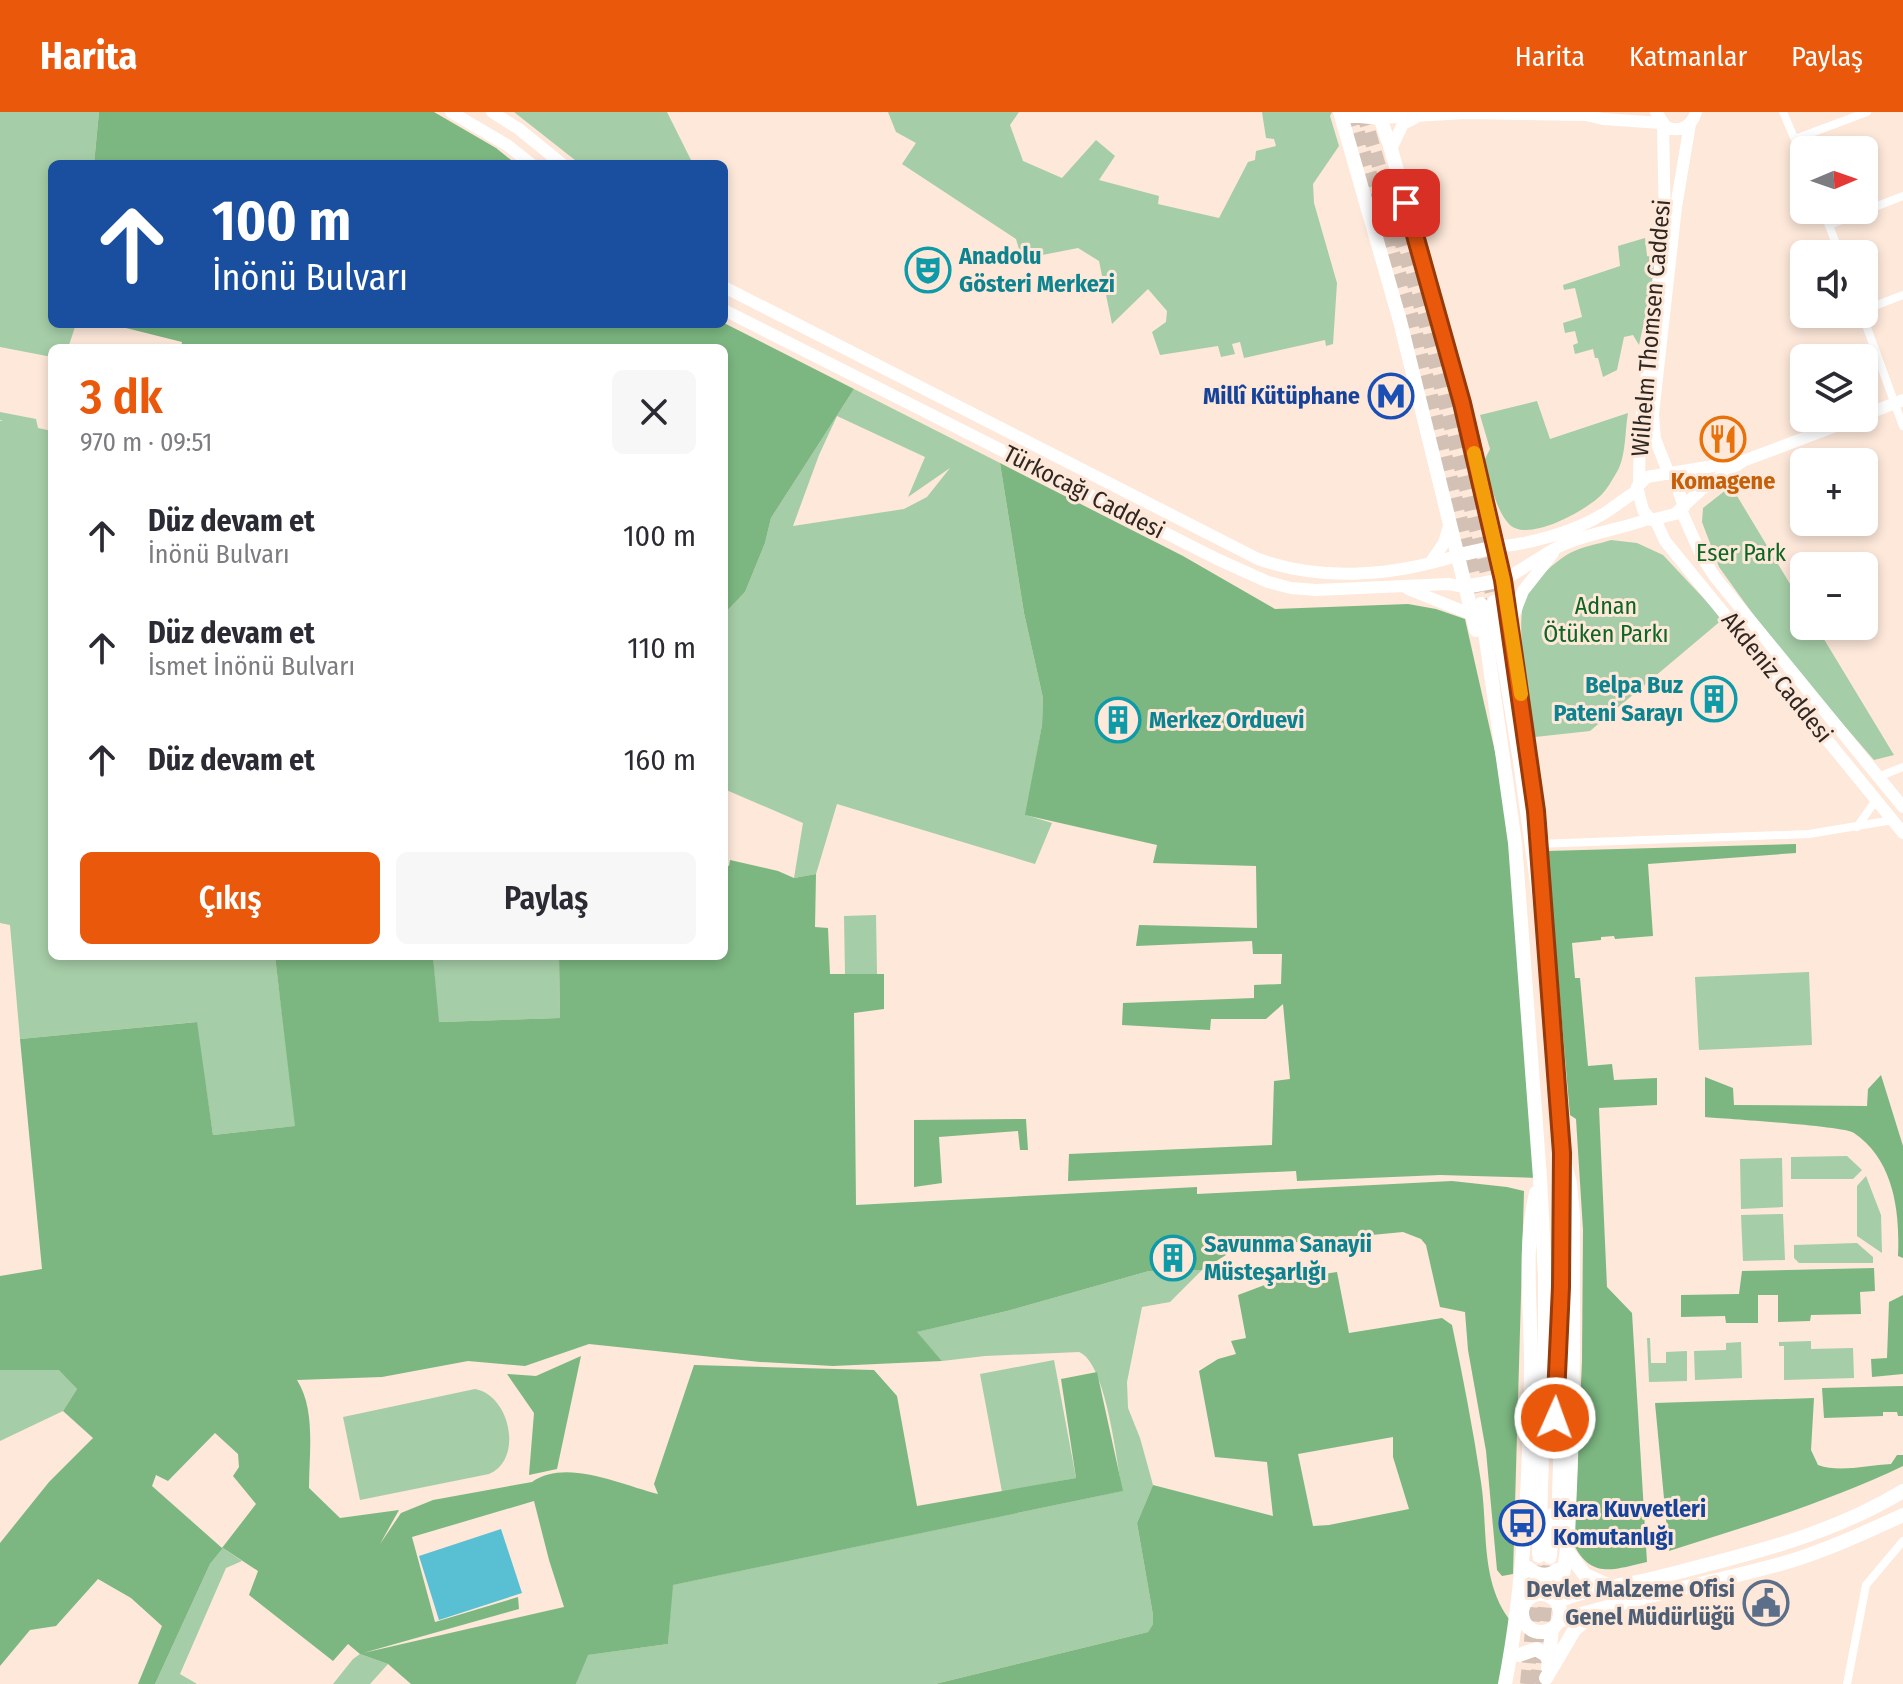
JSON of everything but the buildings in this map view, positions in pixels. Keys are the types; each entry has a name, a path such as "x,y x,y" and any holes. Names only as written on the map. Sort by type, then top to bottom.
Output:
{"main road":[{"path":"451,112 507,145 526,160"},
{"path":"492,112 557,160"},
{"path":"1546,947 1520,761 1483,607 1465,587 1400,321 1340,113 1417,117 1464,112 1591,114 1603,119 1660,120 1678,129 1708,112"},
{"path":"1379,115 1462,403 1503,580 1535,796 1562,1153 1563,1371 1549,1561 1553,1573 1541,1575 1528,1568"},
{"path":"1391,149 1403,124 1417,117"},
{"name":"Wilhelm Thomsen Caddesi","path":"1683,508 1655,439 1653,414 1676,207 1693,119"},
{"name":"Wilhelm Thomsen Caddesi","path":"1638,487 1640,430 1665,226 1660,120"},
{"name":"Türkocağı Caddesi","path":"728,289 1239,551 1279,566 1303,572 1386,571 1459,555"},
{"name":"Türkocağı Caddesi","path":"728,312 1268,582 1316,590 1448,584 1465,587"},
{"path":"1878,410 1898,402"},
{"path":"986,441 988,423"},
{"path":"998,448 1001,430"},
{"path":"1459,555 1520,544 1564,531 1605,513 1647,477 1743,461 1820,432"},
{"path":"1465,587 1503,580 1528,568 1557,547 1683,508 1702,489 1743,461"},
{"name":"Akdeniz Caddesi","path":"1638,487 1665,541 1903,833"},
{"name":"Akdeniz Caddesi","path":"1683,508 1702,557 1715,577 1903,807"},
{"path":"1429,564 1444,543 1450,518"},
{"path":"1510,625 1523,591 1557,547"},
{"path":"1401,587 1483,607"},
{"path":"1483,607 1505,758 1525,951 1540,1178 1545,1276 1549,1561 1555,1600 1561,1613 1546,1682"},
{"path":"1555,1600 1562,1584 1567,1551 1572,1443 1573,1215 1570,1183 1562,1153"},
{"path":"1514,1684 1525,1623 1522,1612 1527,1601 1540,1178"},
{"path":"1505,1684 1518,1598 1525,1505 1531,1363 1530,1242 1532,1210 1540,1178"},
{"path":"1527,1601 1536,1595 1555,1600 1615,1588 1763,1550 1834,1526 1903,1491"},
{"path":"1525,1623 1535,1631 1604,1606 1784,1563 1847,1541 1903,1515"},
{"path":"1567,1551 1585,1575 1615,1588"},
{"path":"1546,1682 1575,1629 1604,1606"},
{"path":"1519,1655 1536,1649 1546,1655 1549,1662"}],"street":[{"path":"1783,112 1794,136"},
{"path":"1803,136 1867,112"},
{"path":"1835,240 1829,225 1903,196"},
{"path":"1878,306 1903,295"},
{"path":"1869,328 1898,402 1903,426"},
{"path":"1878,777 1903,767"},
{"path":"1857,828 1876,800"},
{"path":"1537,844 1809,834 1893,820"},
{"path":"1847,1684 1866,1585 1903,1541"}],"green space":[{"path":"0,112 99,112 94,160 48,160 48,328 75,328 69,344 48,344 48,356 0,347"},
{"path":"99,112 434,112 511,160 94,160"},
{"path":"514,112 667,112 691,160 575,160"},
{"path":"888,112 1019,112 1010,125 1023,161 1062,178 1096,140 1115,156 1099,180 1159,196 1158,204 1219,218 1248,162 1255,160 1256,151 1276,146 1274,139 1266,138 1262,112 1332,112 1330,116 1339,146 1313,184 1314,203 1337,283 1333,344 1326,346 1325,340 1244,358 1240,342 1232,344 1235,354 1221,357 1218,346 1160,355 1152,332 1166,322 1167,311 1148,289 1112,324 1099,261 1078,248 1022,259 1016,239 902,164 916,143 896,132"},
{"path":"1645,238 1647,256 1658,258 1639,345 1633,335 1624,337 1617,370 1603,377 1593,349 1575,354 1573,345 1578,343 1575,331 1565,333 1563,323 1582,317 1575,288 1564,290 1563,285 1620,266 1618,246"},
{"path":"728,325 854,389 771,518 765,543 745,592 728,610 728,344 182,342 126,328 728,328"},
{"path":"854,389 1000,463 1024,613 1043,698 1042,725 1026,815 1052,823 1035,864 837,804 816,874 794,878 803,823 728,791 728,610 745,592 765,543 771,518","holes":["837,416 925,457 908,497 950,468 927,497 904,509 793,526"]},
{"path":"1537,401 1550,439 1628,413 1624,448 1612,480 1590,504 1541,528 1517,529 1504,518 1494,494 1484,461 1490,449 1480,415"},
{"path":"0,412 36,419 38,428 48,430 48,960 275,960 296,1126 213,1135 196,1022 20,1039 10,925 0,923 0,421 3,421 0,420"},
{"path":"1000,463 1183,556 1275,609 1408,604 1465,619 1505,796 1540,1178 1440,1175 1297,1181 1296,1171 1068,1181 1069,1154 1272,1145 1274,1081 1290,1079 1283,1004 1266,1019 1211,1019 1210,1030 1122,1025 1123,1003 1254,998 1254,985 1281,984 1282,954 1253,954 1252,941 1136,946 1139,925 1257,928 1256,866 1153,863 1157,845 1025,815 1042,725 1043,698 1024,613"},
{"name":"Eser Park","path":"1731,486 1790,584 1790,640 1824,640 1894,755 1874,760 1778,649 1719,567 1702,522 1703,508"},
{"name":"Adnan Ötüken Parkı","path":"1611,540 1637,543 1663,555 1723,619 1590,731 1535,737 1522,644 1522,609 1526,596 1539,578 1570,553"},
{"path":"1796,844 1796,853 1648,864 1653,936 1601,937 1601,940 1572,943 1575,978 1580,978 1588,1066 1612,1064 1614,1080 1657,1078 1657,1105 1599,1108 1607,1287 1632,1313 1647,1562 1615,1569 1597,1568 1581,1556 1574,1545 1582,1361 1583,1230 1576,1119 1570,1115 1547,851"},
{"path":"730,860 778,871 794,878 816,874 815,927 828,928 830,974 884,974 884,1009 854,1013 856,1205 1197,1187 1197,1194 1452,1181 1524,1191 1513,1574 1502,1576 1497,1570 1486,1451 1468,1350 1465,1312 1440,1307 1426,1245 1421,1239 1403,1232 1242,1245 1202,1270 1149,1271 1007,1311 917,1332 942,1361 833,1366 760,1362 589,1344 525,1366 468,1361 382,1377 297,1380 309,1418 309,1488 340,1518 399,1510 380,1544 401,1513 433,1500 532,1482 561,1472 594,1476 658,1494 654,1484 694,1365 874,1370 897,1396 917,1506 1076,1478 1061,1379 1097,1372 1123,1491 673,1585 668,1644 588,1655 576,1684 411,1684 388,1664 360,1654 348,1644 333,1661 249,1595 258,1571 223,1548 210,1564 155,1684 138,1684 162,1626 131,1598 98,1579 56,1626 30,1630 0,1666 0,1543 49,1482 93,1438 63,1411 77,1389 59,1370 0,1370 0,1276 42,1269 20,1039 197,1022 213,1135 295,1126 275,960 433,960 439,1022 560,1018 559,960 728,960","holes":["215,1433 238,1454 239,1467 233,1476 256,1504 222,1548 152,1486 156,1475 168,1481","534,1501 564,1607 363,1653 519,1609 518,1597 435,1622 412,1537"]},
{"path":"876,915 877,974 845,974 844,916"},
{"path":"433,960 559,960 560,1018 438,1022"},
{"path":"1809,972 1812,1045 1699,1050 1695,977"},
{"path":"1881,1075 1903,1146 1903,1258 1898,1256 1896,1205 1886,1172 1878,1157 1854,1133 1808,1125 1705,1117 1705,1077 1733,1088 1734,1105 1867,1106 1868,1089"},
{"path":"1026,1119 1028,1150 1020,1150 1018,1131 939,1137 942,1183 914,1187 914,1120"},
{"path":"1847,1156 1862,1170 1853,1179 1791,1179 1791,1157"},
{"path":"1782,1158 1783,1207 1741,1209 1740,1159"},
{"path":"1866,1176 1881,1215 1882,1253 1857,1236 1857,1186"},
{"path":"1783,1214 1785,1260 1743,1261 1741,1215"},
{"path":"1857,1243 1873,1257 1873,1263 1799,1263 1794,1258 1794,1245"},
{"path":"1874,1268 1875,1291 1860,1292 1861,1314 1811,1315 1810,1321 1778,1322 1778,1295 1758,1295 1758,1323 1726,1323 1725,1316 1681,1317 1681,1295 1739,1294 1742,1271"},
{"path":"1202,1270 1170,1302 1142,1307 1127,1382 1128,1408 1153,1485 1137,1523 1153,1615 1153,1624 1148,1632 935,1684 576,1684 587,1655 668,1644 672,1585 1122,1491 1103,1393 1088,1360 1079,1352 942,1361 916,1332 1007,1311 1149,1271"},
{"path":"1337,1272 1349,1333 1442,1318 1452,1325 1481,1482 1489,1570 1493,1587 1509,1619 1505,1684 935,1684 1148,1632 1153,1624 1153,1615 1137,1523 1153,1485 1273,1516 1267,1462 1215,1457 1199,1371 1218,1359 1236,1354 1231,1341 1246,1338 1238,1295 1275,1281","holes":["1393,1437 1393,1457 1409,1509 1313,1526 1298,1454"]},
{"path":"1903,1295 1903,1374 1872,1377 1871,1359 1887,1358 1889,1302"},
{"path":"1647,1338 1650,1338 1651,1363 1666,1363 1666,1352 1687,1351 1687,1381 1649,1382"},
{"path":"1811,1341 1811,1349 1853,1348 1854,1378 1784,1380 1784,1346 1779,1346 1779,1342"},
{"path":"1741,1342 1742,1378 1695,1380 1694,1351 1726,1350 1726,1343"},
{"path":"581,1356 557,1469 529,1475 534,1413 507,1374 536,1376"},
{"path":"1054,1360 1076,1478 1002,1492 980,1374"},
{"path":"59,1369 77,1389 63,1411 0,1441 0,1370"},
{"path":"1903,1386 1903,1416 1898,1416 1897,1412 1883,1412 1883,1416 1824,1418 1822,1388"},
{"path":"475,1389 487,1394 504,1415 509,1442 500,1466 489,1474 360,1500 343,1417"},
{"path":"1814,1398 1811,1450 1818,1465 1844,1468 1891,1464 1897,1455 1903,1455 1903,1466 1817,1502 1669,1551 1655,1403"},
{"path":"223,1548 242,1561 226,1568 180,1674 197,1684 155,1684 210,1564"},
{"path":"360,1654 388,1664 370,1684 333,1684 353,1659"}],"water":[{"path":"501,1529 522,1593 439,1620 419,1556"}],"tunnel":[{"path":"1352,112 1413,321 1481,604"},
{"path":"1363,112 1424,318 1494,602"},
{"path":"1527,1684 1539,1556"},
{"path":"1537,1684 1550,1557"}],"slow traffic":[{"path":"1474,453 1503,580 1521,694"}],"place":[{"name":"Anadolu Gösteri Merkezi","path":"928,270"},
{"name":"Millî Kütüphane","path":"1391,396"},
{"name":"Komagene","path":"1723,439"},
{"name":"Belpa Buz Pateni Sarayı","path":"1714,699"},
{"name":"Merkez Orduevi","path":"1118,720"},
{"name":"Savunma Sanayii Müsteşarlığı","path":"1173,1258"},
{"name":"Kara Kuvvetleri Komutanlığı","path":"1522,1523"},
{"name":"Devlet Malzeme Ofisi Genel Müdürlüğü","path":"1766,1603"}],"route":[{"path":"1406,203 1462,403 1503,580 1536,811 1562,1153 1561,1287 1555,1418"}]}
